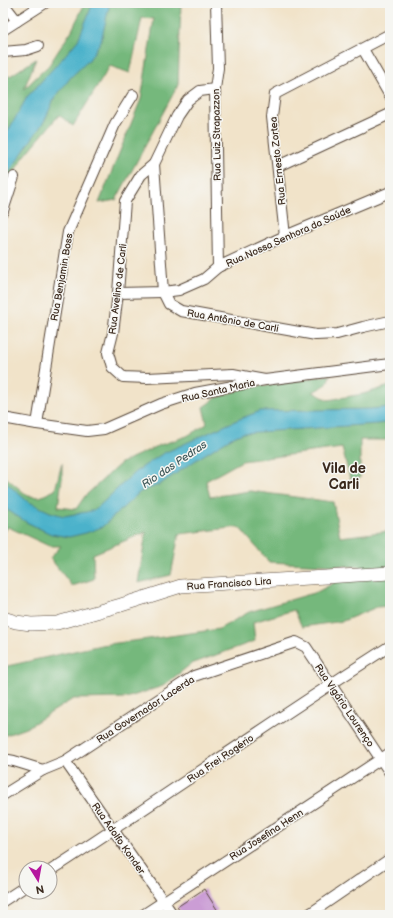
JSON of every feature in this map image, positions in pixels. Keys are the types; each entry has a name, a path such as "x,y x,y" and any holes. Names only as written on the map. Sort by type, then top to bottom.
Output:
{"street":[{"path":"3,3 17,21"},
{"path":"3,30 45,3"},
{"name":"Rua Luiz Strapazzon","path":"216,3 218,68 215,88 218,267"},
{"name":"Rua Ernesto Zortea","path":"285,236 272,117 275,94 390,34"},
{"path":"3,52 26,50 38,46"},
{"path":"363,49 390,96"},
{"name":"Rua Avelino de Carli","path":"215,88 200,92 188,100 177,116 154,164 141,175 126,201 118,293 113,332 108,353 112,367 123,377 147,378 233,374 265,380"},
{"name":"Rua Benjamin Boss","path":"37,424 68,232 115,124 133,96"},
{"path":"278,166 390,114"},
{"path":"154,164 163,292"},
{"path":"3,211 14,177"},
{"name":"Rua Nossa Senhora da Saúde","path":"118,293 163,292 179,290 204,279 218,267 285,236 390,192"},
{"name":"Rua Antônio de Carli","path":"163,292 169,304 181,311 316,335 336,334 363,326 390,321"},
{"name":"Rua Santa Maria","path":"3,418 87,431 104,429 161,404 195,393 265,380 390,364"},
{"name":"Rua Francisco Lira","path":"3,618 31,624 57,623 181,586 390,573"},
{"name":"Rua Vigário Lourenço","path":"296,642 306,648 390,773"},
{"name":"Rua Governador Lacerda","path":"3,795 43,770 65,761 194,676 296,642"},
{"name":"Rua Frei Rogério","path":"58,866 330,684 390,646"},
{"name":"Rua Josefina Henn","path":"143,915 390,753"},
{"path":"3,759 43,770"},
{"name":"Rua Adolfo Konder","path":"65,761 173,915"},
{"path":"308,915 390,859"},
{"path":"3,901 18,891"}],"green space":[{"path":"85,3 181,3 178,85 116,200 99,203 141,99 154,19 142,18 130,73 110,66 73,126 59,115 23,158 3,189 3,75 10,76 36,59 24,89 49,65 72,30"},
{"path":"330,375 327,384 313,392 328,400 363,394 390,386 390,440 360,440 360,478 350,479 342,448 242,461 206,481 210,497 250,491 333,502 340,537 390,531 390,606 377,607 343,621 302,627 294,610 253,622 255,641 191,664 163,686 126,698 73,699 26,728 3,736 3,667 101,645 219,629 249,612 317,592 363,567 269,562 239,527 179,534 171,575 138,583 146,532 93,554 94,579 72,586 50,558 61,546 49,546 8,527 3,532 3,475 28,496 40,497 55,490 62,463 62,479 58,507 76,509 85,496 121,463 160,445 187,436 207,424 203,407 216,398 243,389"}],"water":[{"path":"93,3 110,3 101,41 89,60 71,77 54,99 45,120 3,181 3,140 27,97 78,40"},
{"name":"Rio das Pedras","path":"390,407 390,422 243,433 229,439 159,485 140,492 102,527 86,533 69,537 51,534 26,522 3,507 3,480 27,501 50,512 64,516 95,510 135,472 162,454 260,411 370,409"}],"building":[{"path":"204,889 218,911 212,915 183,915 177,907"}],"district":[{"name":"Vila de Carli","path":"344,476"}]}
